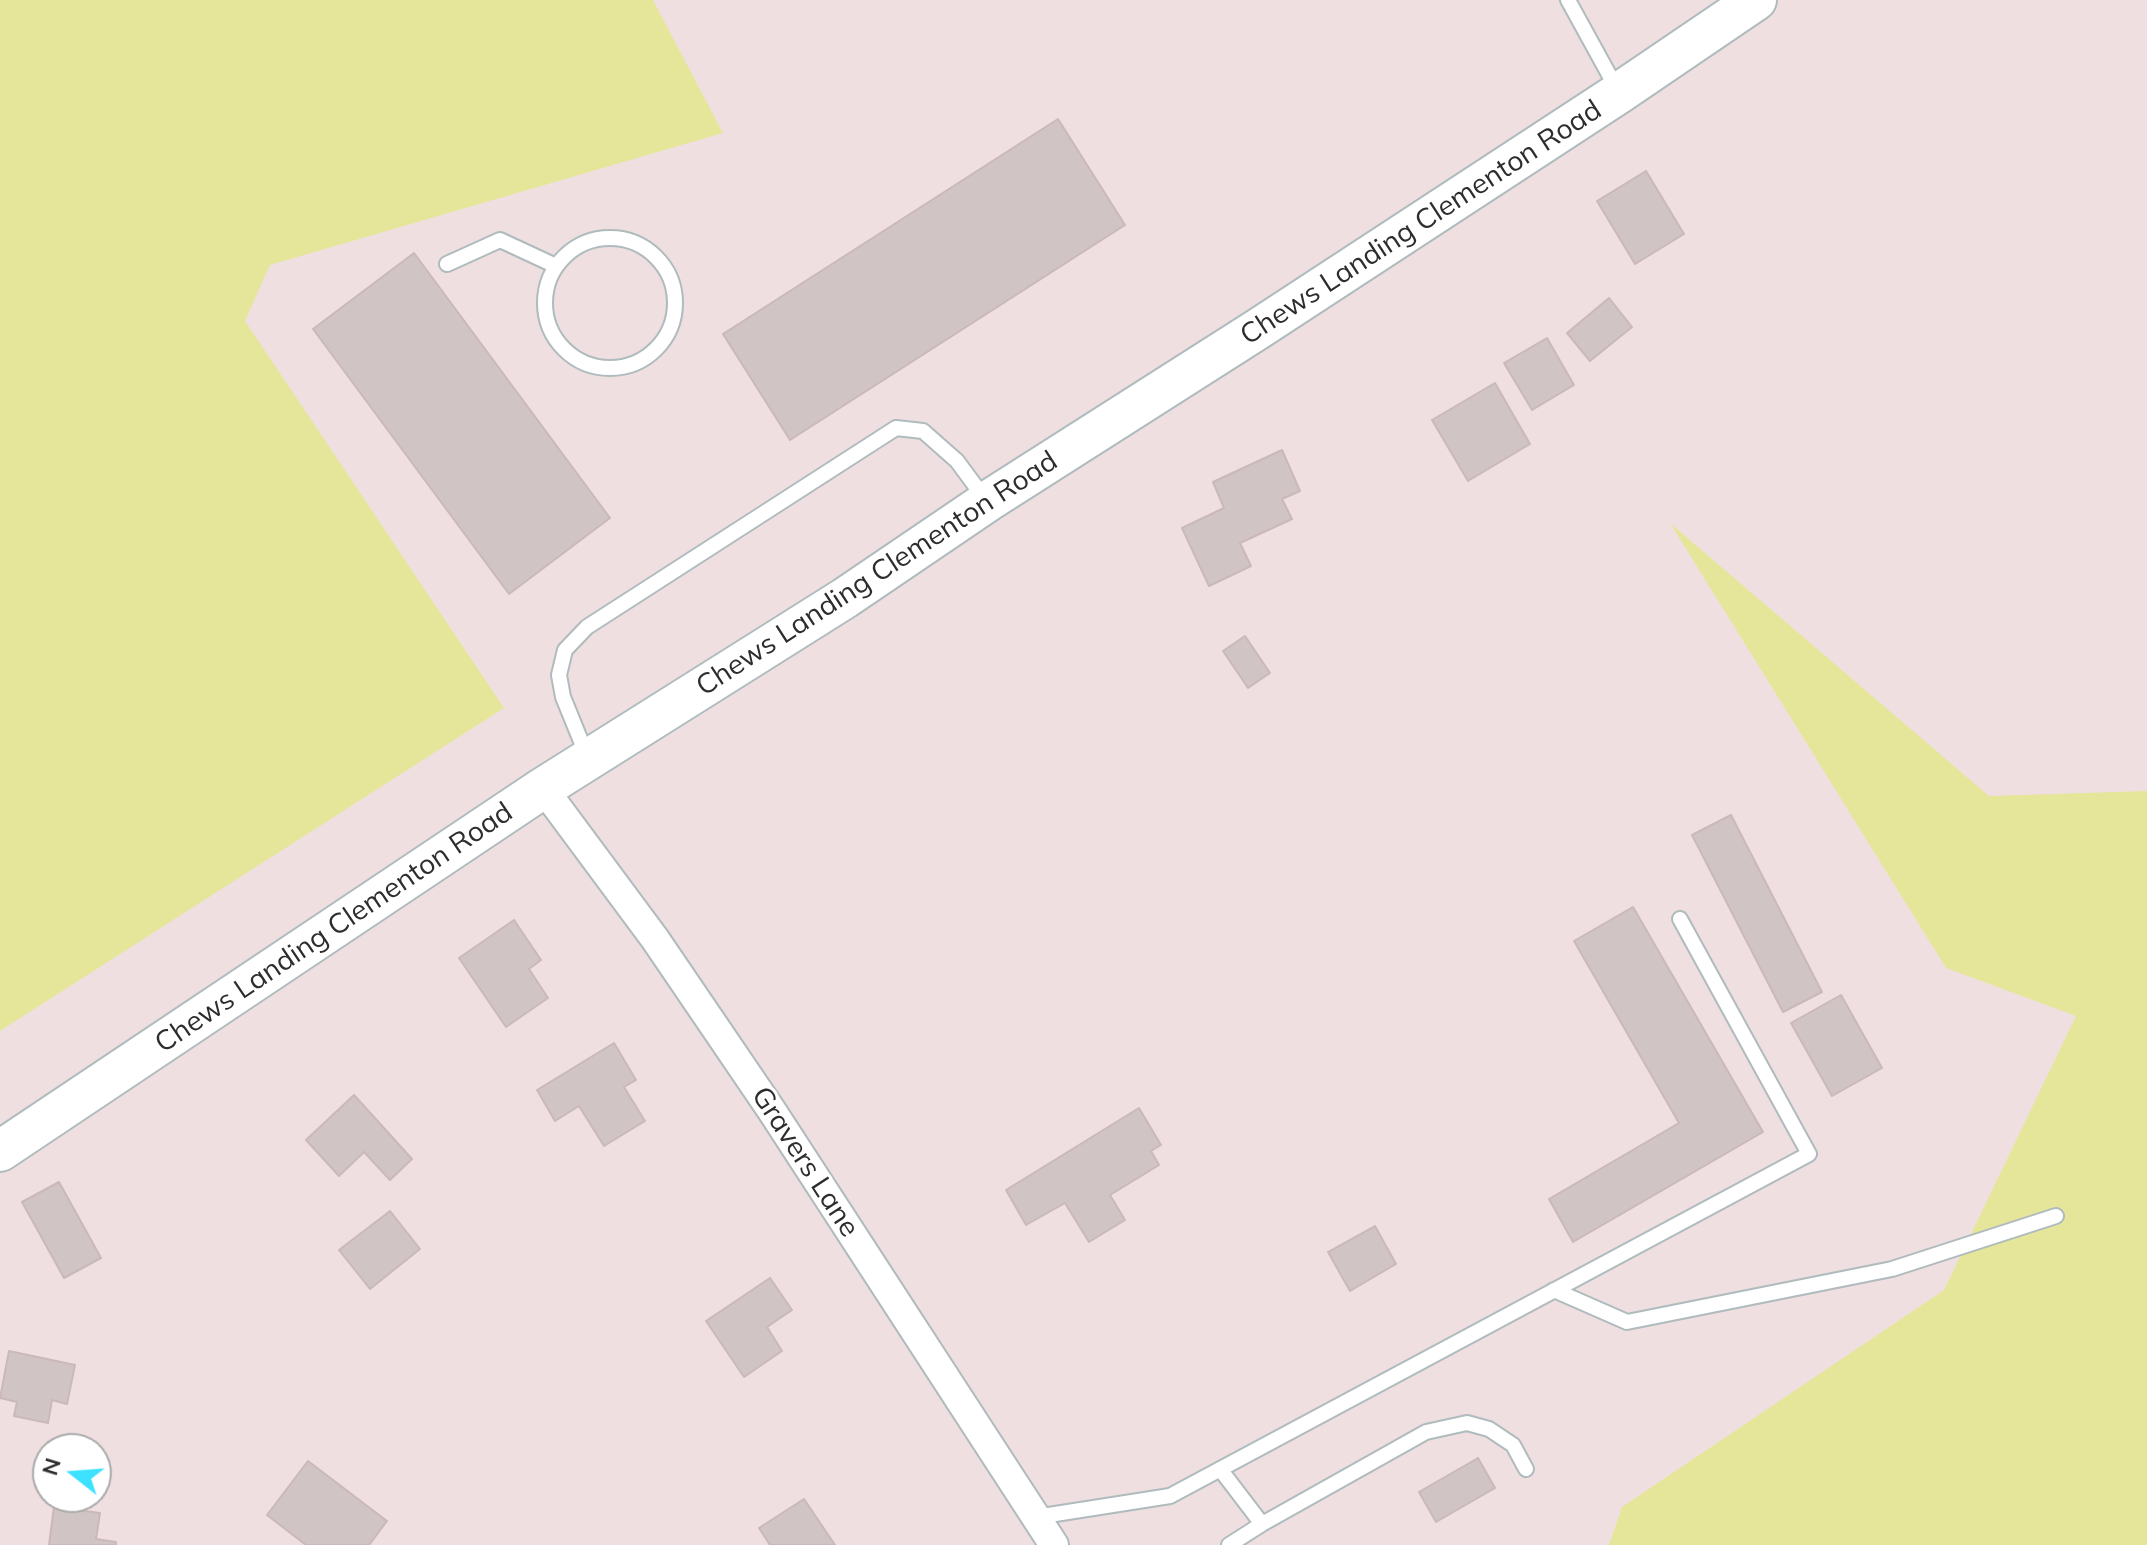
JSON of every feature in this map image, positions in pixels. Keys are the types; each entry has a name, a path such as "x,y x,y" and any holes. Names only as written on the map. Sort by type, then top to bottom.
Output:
{"main road":[{"name":"Chews Landing Clementon Road","path":"0,1151 543,788 845,598 988,501 1221,353 1756,0"}],"street":[{"name":"Gravers Lane","path":"543,788 655,939 772,1111 1054,1545"}],"lane":[{"path":"1568,0 1619,93"},
{"path":"612,237 633,241 651,252 665,267 673,287 675,308 670,328 659,347 642,360 622,368 600,368 579,361 562,348 549,329 544,308 546,286 556,266 571,250 591,240 612,237"},
{"path":"447,264 500,240 556,266"},
{"path":"589,760 563,697 559,675 565,650 587,627 896,428 923,431 957,461 988,501"},
{"path":"1036,1517 1170,1496 1809,1154 1680,919"},
{"path":"1554,1290 1627,1322 1892,1269 2056,1216"},
{"path":"1229,1545 1426,1432 1467,1423 1489,1429 1513,1445 1526,1469"},
{"path":"1220,1469 1262,1524"}],"green space":[{"path":"0,0 653,0 723,133 270,265 245,321 504,708 0,1031"},
{"path":"1670,523 1989,796 2147,791 2147,1545 1609,1545 1622,1507 1944,1290 2076,1016 1946,968"}],"building":[{"path":"1058,119 1125,225 790,440 723,334"},
{"path":"1646,171 1684,234 1635,264 1597,201"},
{"path":"414,253 610,518 509,594 313,329"},
{"path":"1609,298 1632,327 1590,361 1567,333"},
{"path":"1547,338 1574,385 1532,410 1504,363"},
{"path":"1495,383 1530,444 1468,481 1432,420"},
{"path":"1282,450 1300,491 1282,499 1292,519 1240,543 1251,566 1209,586 1182,528 1224,508 1213,482"},
{"path":"1245,636 1270,673 1248,688 1223,651"},
{"path":"1731,815 1822,992 1783,1012 1692,835"},
{"path":"1633,907 1763,1132 1573,1242 1549,1199 1679,1123 1574,941"},
{"path":"514,920 541,960 529,969 548,998 506,1027 459,958"},
{"path":"1841,995 1882,1068 1832,1096 1791,1023"},
{"path":"614,1043 636,1080 624,1087 645,1121 604,1146 579,1106 555,1121 537,1090"},
{"path":"354,1095 412,1159 390,1180 364,1152 339,1176 306,1140"},
{"path":"1139,1108 1161,1145 1151,1151 1159,1165 1110,1195 1125,1220 1089,1242 1065,1203 1026,1225 1006,1190"},
{"path":"59,1182 101,1258 64,1278 22,1202"},
{"path":"390,1211 420,1249 370,1289 339,1250"},
{"path":"1375,1226 1396,1264 1350,1291 1328,1252"},
{"path":"770,1278 792,1310 767,1327 782,1351 744,1377 706,1321"},
{"path":"9,1351 75,1365 67,1404 52,1400 48,1423 14,1416 17,1402 0,1398"},
{"path":"1478,1458 1495,1488 1436,1522 1419,1492"},
{"path":"308,1461 387,1521 369,1545 306,1545 267,1515"},
{"path":"804,1499 835,1545 770,1545 759,1528"},
{"path":"53,1513 100,1513 96,1539 116,1542 116,1545 49,1545"}]}
